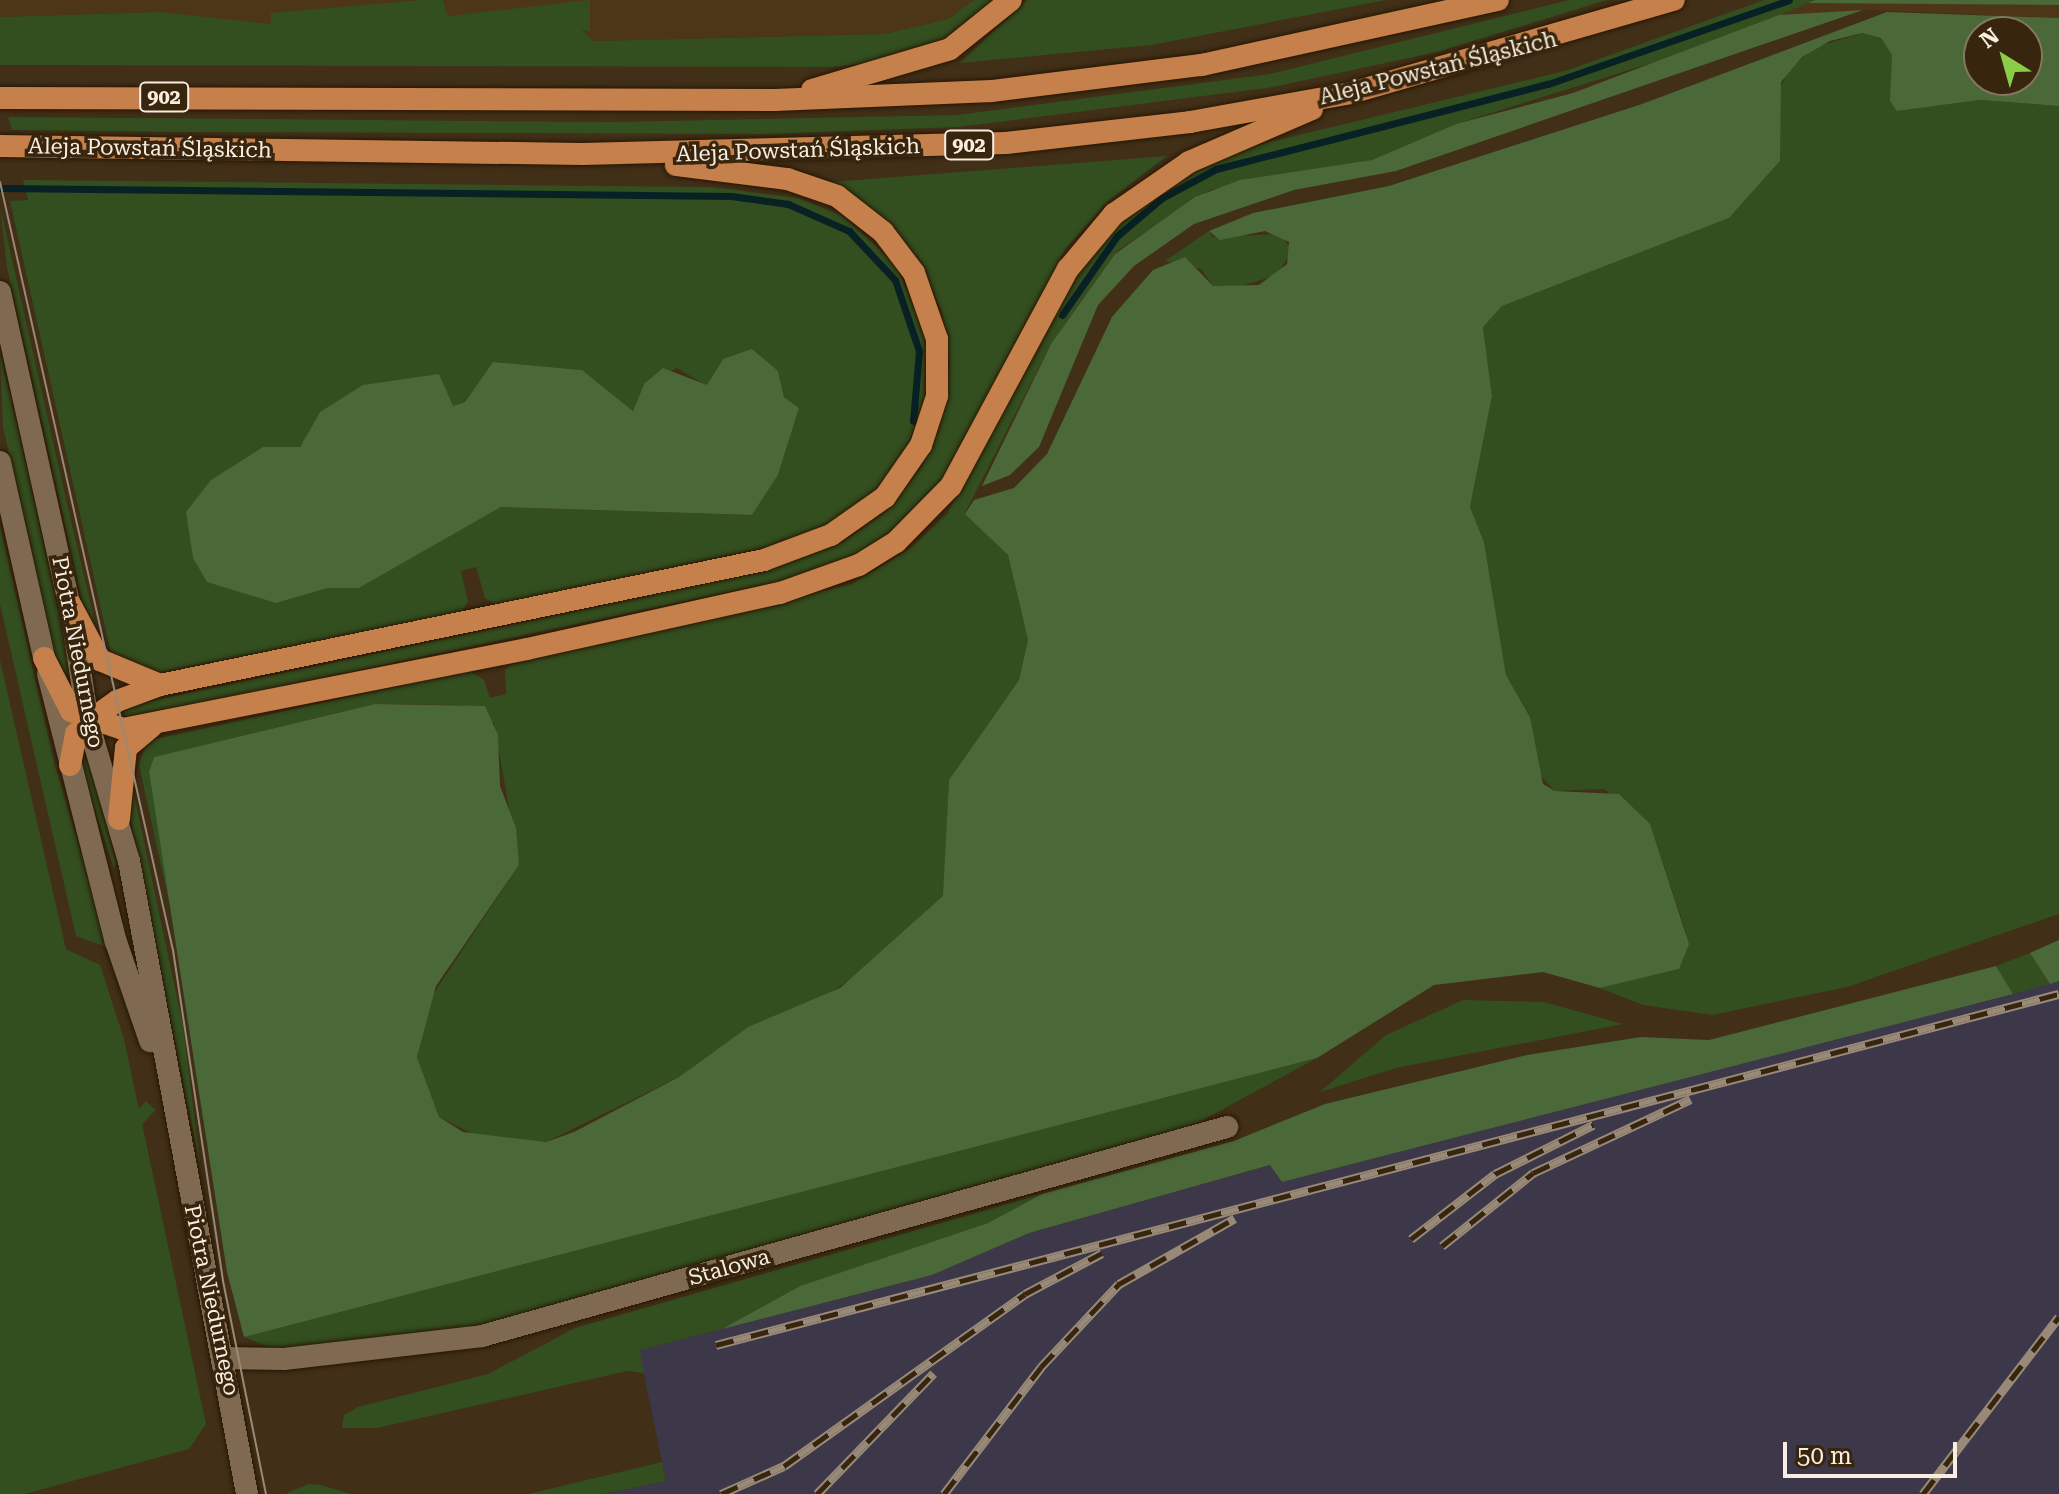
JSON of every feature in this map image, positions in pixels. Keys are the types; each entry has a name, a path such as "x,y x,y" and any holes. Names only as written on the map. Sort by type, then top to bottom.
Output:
{"main road":[{"path":"775,100 938,54 973,35 1011,0"},
{"name":"902","path":"0,98 775,100 1121,77 1457,12 1498,0"},
{"name":"Aleja Powstań Śląskich","path":"0,146 583,154 1006,143 1190,122 1351,93 1674,0"},
{"path":"44,658 64,702 88,722 123,729 527,649 780,593 859,565 896,542 951,486 1038,318 1114,214 1189,162 1351,93"},
{"path":"70,765 76,734 88,722 117,701 160,685 785,554 850,525 904,473 931,423 937,339 914,273 883,232 837,196 787,179 583,154"},
{"path":"69,602 100,660 160,685"},
{"path":"119,819 126,748 166,720"}],"street":[{"name":"Piotra Niedurnego","path":"0,292 69,602 88,722 119,819 247,1494"},
{"name":"Piotra Niedurnego","path":"0,462 44,658 116,942 173,1107"},
{"name":"Stalowa","path":"223,1358 296,1358 482,1336 1227,1127"}],"shaded area":[{"path":"0,0 974,0 948,19 885,34 594,41 578,26 461,30 199,22 160,12 0,17"},
{"path":"1808,3 2059,5 2059,18 1863,10 1779,15"},
{"path":"2059,981 2059,1494 603,1494 666,1481 639,1350 932,1275 1029,1233 1271,1165 1282,1182"}],"green space":[{"path":"443,0 448,16 590,0 590,32 581,29 594,41 885,34 948,19 974,0 999,0 954,38 875,63 830,67 0,65 0,17 160,12 271,24 271,13"},
{"path":"1027,0 1386,0 1152,45 960,63"},
{"path":"1569,0 1607,0 1437,52 1273,87 958,127 765,134 183,132 12,130 8,117 614,122 957,115 1270,74"},
{"path":"1764,0 1815,0 1713,44 1456,124 1372,160 1210,190 1117,251 1051,344 965,513 1008,555 1028,640 1019,680 949,780 944,896 884,955 822,999 748,1027 679,1077 546,1142 483,1139 439,1117 417,1057 426,1005 519,865 494,723 461,705 375,704 154,757 149,772 171,911 139,765 147,741 469,671 484,680 490,698 506,694 505,670 513,664 852,584 910,549 948,513 1060,297 1106,232 1178,178 1258,145 1568,70"},
{"path":"1815,0 2059,0 2059,5 1808,3"},
{"path":"1863,10 1396,171 1294,190 1194,224 1134,266 1098,305 1039,447 1010,475 982,486 1051,344 1115,254 1195,197 1240,180 1372,160 1456,124 1573,93 1779,15"},
{"path":"1887,12 2002,16 1963,16 1963,96 2043,96 2043,17 2059,18 2059,106 1980,100 1897,111 1890,101 1892,55 1881,38 1862,33 1830,41 1802,57 1781,82 1780,161 1729,218 1502,306 1483,327 1492,396 1470,507 1484,542 1506,675 1530,717 1543,784 1555,791 1619,794 1650,824 1689,944 1679,969 1600,988 1543,972 1434,985 1317,1058 244,1337 227,1272 149,772 154,757 375,704 485,706 498,735 500,786 516,828 519,865 436,986 417,1057 439,1117 463,1132 546,1142 574,1132 679,1077 748,1027 840,988 943,896 949,780 1019,680 1028,640 1008,555 965,514 974,500 1014,488 1047,454 1112,317 1153,270 1185,257 1213,286 1259,285 1287,264 1289,242 1265,231 1220,240 1209,231 1253,213 1389,186 1642,104"},
{"path":"1862,33 1881,38 1892,55 1897,111 1980,100 2059,106 2059,914 1847,987 1712,1015 1643,1005 1600,988 1679,969 1686,933 1650,824 1604,789 1555,791 1538,773 1530,716 1506,675 1484,542 1470,507 1492,396 1483,326 1502,306 1729,218 1780,161 1777,94 1789,70 1813,48"},
{"path":"1167,156 1108,201 1065,249 943,481 901,527 852,557 776,582 126,719 123,707 746,575 843,542 887,511 921,468 940,427 950,364 942,312 922,265 884,219 830,182"},
{"path":"23,180 712,187 798,198 843,216 896,265 927,338 925,397 905,454 868,498 830,523 771,546 497,605 485,598 476,567 461,571 468,602 460,613 157,673 112,658 10,201 28,200","holes":["723,359 778,371 784,397 799,408 778,475 752,515 501,507 359,588 328,588 276,603 263,447 300,447 320,412 453,406 465,402 493,362 582,370 633,411 644,384 677,368 707,386"]},
{"path":"0,206 101,648 86,618 7,267"},
{"path":"1209,231 1213,237 1280,234 1292,250 1277,275 1228,290 1213,286 1201,269 1165,261"},
{"path":"752,349 778,371 784,397 799,408 778,475 752,515 501,507 359,588 328,588 276,603 207,582 193,558 186,512 211,480 263,447 300,447 320,412 363,385 439,374 453,406 465,402 493,362 582,370 633,411 644,384 663,368 707,385 723,359"},
{"path":"0,354 79,704 61,683 3,427"},
{"path":"0,526 54,762 109,948 76,936 0,604"},
{"path":"0,660 66,949 100,965 124,1039 206,1424 189,1449 25,1494 0,1494"},
{"path":"86,741 116,863 114,869 80,763"},
{"path":"132,785 183,1026 201,1171 126,795"},
{"path":"2059,940 2059,981 2050,984 2030,953"},
{"path":"2030,953 2050,984 2013,994 1996,966"},
{"path":"1996,966 2013,994 1282,1182 1270,1165 1029,1233 932,1275 722,1329 800,1286 988,1223 1042,1194 1234,1141 1325,1104 1527,1055 1641,1037 1709,1040"},
{"path":"1463,1000 1544,1002 1623,1024 1396,1068 1320,1092 1386,1035"},
{"path":"1317,1058 1188,1128 496,1323 279,1351 244,1337"},
{"path":"146,1101 156,1110 0,1283 0,1263"},
{"path":"1042,1194 988,1223 800,1286 722,1329 640,1350 644,1373 627,1371 377,1428 342,1428 344,1415 358,1407 488,1374 575,1328"},
{"path":"662,1462 666,1481 603,1494 528,1494"},
{"path":"308,1484 320,1485 352,1494 285,1494"}],"waterway":[{"path":"1062,315 1117,236 1162,198 1216,169 1548,84 1789,0"},
{"path":"0,188 731,196 788,204 849,231 895,280 919,351 913,421"}],"tram line":[{"path":"0,182 173,950 223,1281 266,1494"}],"railway":[{"path":"716,1345 2059,994"},
{"path":"1442,1246 1533,1173 1691,1099"},
{"path":"1411,1239 1495,1174 1593,1125"},
{"path":"944,1494 1041,1367 1119,1284 1235,1218"},
{"path":"721,1494 784,1466 1025,1294 1102,1253"},
{"path":"1923,1494 2059,1317"},
{"path":"817,1494 934,1373"}]}
